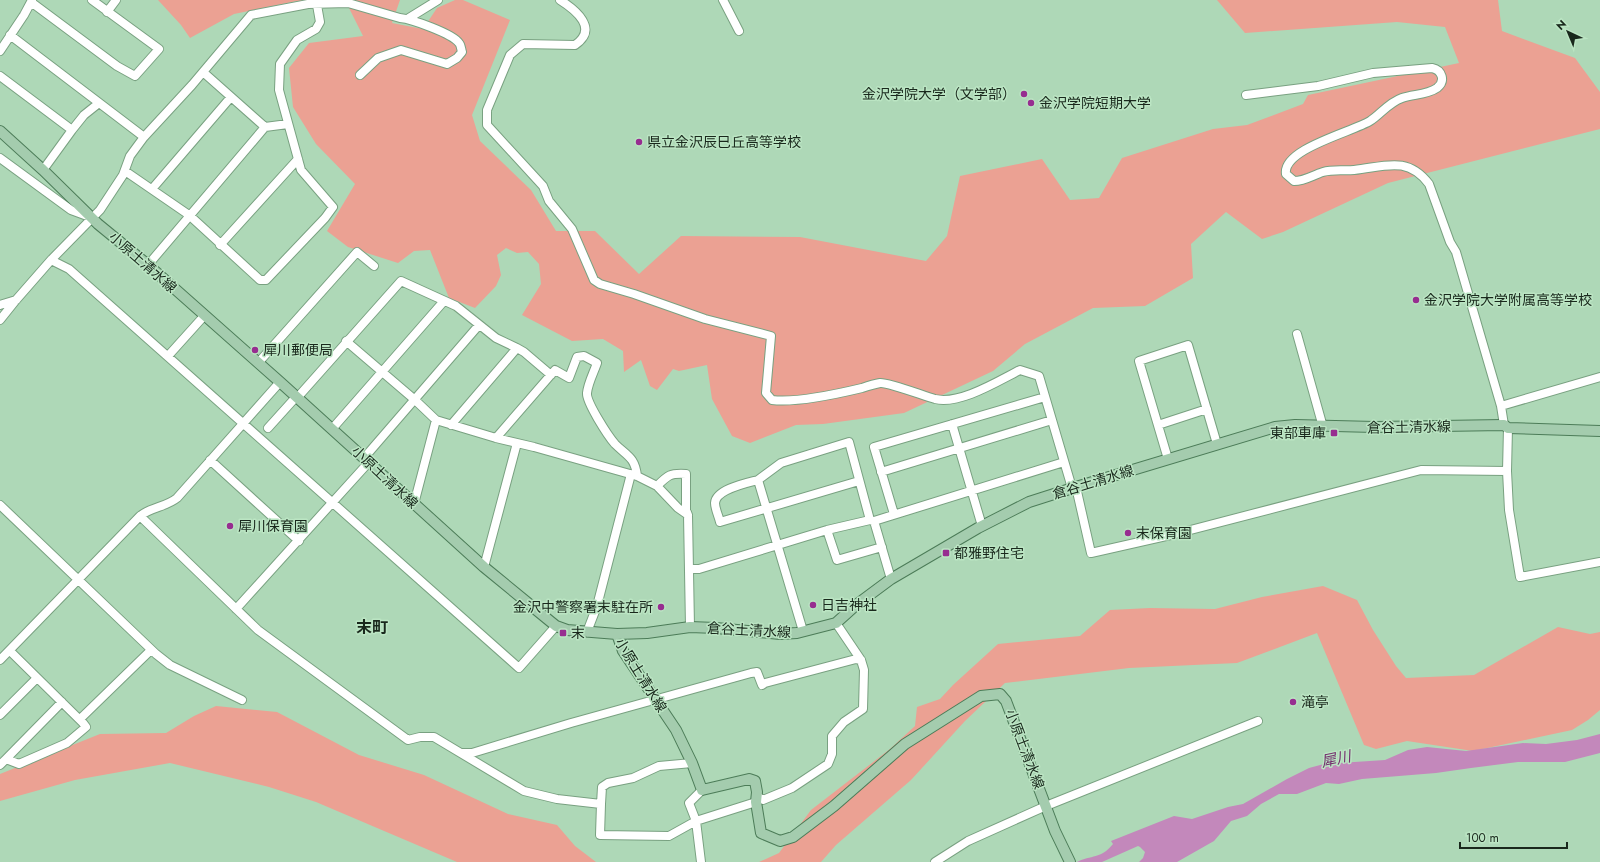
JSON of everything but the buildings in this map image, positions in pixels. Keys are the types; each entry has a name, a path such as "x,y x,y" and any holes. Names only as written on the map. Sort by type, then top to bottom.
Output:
{"main road":[{"name":"小原土清水線","path":"0,131 43,170 92,218 148,265 297,397 484,567 556,626 567,630 617,634 623,651 676,730 692,763 702,790 749,779 755,781 761,833 780,841 793,837 834,806 905,744 981,696 1000,694 1006,701 1055,831 1070,862"},
{"name":"倉谷土清水線","path":"617,634 647,633 690,627 780,634 803,631 836,623 856,605 892,580 982,526 1029,502 1074,487 1275,427 1295,425 1323,427 1506,427 1600,431"}],"street":[{"path":"0,51 32,1 117,66 135,76 159,49 92,0"},
{"path":"107,12 116,0"},
{"path":"409,18 438,0"},
{"path":"560,0 572,7 584,21 585,33 580,42 575,45 523,44 517,48 510,55 487,110 487,125 543,186 548,201 572,229 594,280 600,284 634,294 705,319 770,336 766,393 772,400 799,400 861,388 882,382 937,400 953,400 965,397 1020,370 1038,376 1064,462 1074,487 1091,553 1167,536 1421,470 1507,471"},
{"path":"723,0 739,31"},
{"path":"0,320 51,260 104,204 123,175 130,156 144,138 251,16 308,4 317,5 348,3 400,18 409,18 454,38 460,44 462,52 457,58 447,64 401,50 378,58 360,75"},
{"path":"124,171 189,215 260,280 266,280 325,218 333,207 301,170 279,90 280,64 297,40 316,29 320,22 317,5"},
{"path":"10,35 144,138"},
{"path":"1246,95 1318,86 1373,73 1432,68 1440,72 1442,82 1433,91 1402,98 1390,104 1371,120 1360,126 1306,149 1287,164 1285,170 1286,174 1294,181 1300,181 1324,171 1353,170 1393,165 1408,166 1426,179 1450,242 1456,252 1506,427 1509,510 1520,578 1600,562"},
{"path":"203,72 265,127"},
{"path":"0,76 72,130"},
{"path":"152,189 231,97"},
{"path":"43,170 84,115 99,103"},
{"path":"148,265 265,127 288,124"},
{"path":"0,158 71,210 92,218"},
{"path":"220,244 298,159"},
{"path":"258,363 357,252 374,266"},
{"path":"51,260 69,269 519,668 556,626"},
{"path":"268,428 401,281 456,306 496,338 524,352 551,375"},
{"path":"0,305 16,300"},
{"path":"332,429 444,301"},
{"path":"168,356 204,316"},
{"path":"236,609 299,541 479,325"},
{"path":"1297,334 1323,427"},
{"path":"346,341 436,420 496,438 634,475 657,486 678,508 688,515"},
{"path":"1168,459 1139,361 1188,345 1217,444"},
{"path":"452,425 517,348"},
{"path":"496,438 554,370 569,378 577,357 584,356 597,363 587,394 594,412 615,443 632,459 636,466 597,606 587,632"},
{"path":"1500,406 1600,377"},
{"path":"0,660 140,516 147,510 173,501 280,382"},
{"path":"894,514 874,447 1045,397"},
{"path":"1158,425 1207,410"},
{"path":"414,504 436,420"},
{"path":"881,472 1052,420"},
{"path":"952,424 982,526"},
{"path":"859,481 720,522 715,504 718,495 734,486 758,480 781,464 849,442 859,481 892,580"},
{"path":"484,567 517,443"},
{"path":"210,460 299,541"},
{"path":"690,569 699,569 827,530 872,521 1064,462"},
{"path":"657,486 668,475 674,473 686,474 686,510 688,515 690,569 690,627"},
{"path":"758,480 803,631"},
{"path":"0,505 151,650 170,665 210,683 242,700"},
{"path":"140,516 258,630 408,740 420,737 434,737 524,791 557,799 601,804"},
{"path":"827,530 837,560 882,547"},
{"path":"692,763 659,766 633,778 608,783 602,787 600,836 670,836 696,821 756,799 763,800 792,788 828,764 832,754 832,736 844,722 863,709 864,670 860,660 836,623"},
{"path":"80,719 151,650"},
{"path":"3,762 19,764 67,743 86,727 80,719 10,651"},
{"path":"462,753 472,753 655,699 751,673 757,672 762,686 765,683 856,659 860,660"},
{"path":"0,715 37,678"},
{"path":"3,762 62,702"},
{"path":"935,862 968,841 1046,806 1258,721"},
{"path":"701,862 696,821 690,803 702,790"}],"shaded area":[{"path":"158,0 345,0 297,1 234,14 190,38 181,25"},
{"path":"345,0 400,0 392,23 423,29 437,8 455,0 463,0 510,20 472,115 480,141 531,190 556,231 595,231 639,274 681,236 800,237 926,261 947,236 960,176 1042,159 1070,200 1099,198 1122,158 1213,129 1247,125 1303,104 1308,95 1459,63 1445,27 1397,22 1245,33 1217,0 1498,0 1502,31 1575,58 1600,92 1600,129 1388,183 1283,232 1262,239 1226,212 1191,244 1193,278 1145,306 1093,308 1025,344 993,371 904,413 823,424 796,425 750,443 732,436 712,399 707,365 679,371 673,369 657,390 650,386 641,360 624,372 623,351 603,339 572,341 522,315 541,284 539,264 528,252 517,253 506,248 497,255 501,275 496,286 475,308 449,298 430,250 414,251 398,263 348,247 327,231 355,184 316,144 293,107 289,68 309,43 363,36"},
{"path":"1323,586 1357,600 1373,630 1396,666 1406,678 1474,675 1558,627 1590,634 1600,632 1600,710 1572,730 1473,751 1407,741 1376,749 1364,745 1317,633 1237,663 1129,668 1005,683 965,721 911,780 836,845 821,862 759,862 779,853 811,810 890,749 915,726 917,707 940,699 953,685 998,644 1080,636 1110,610 1150,608 1215,609 1262,597"},
{"path":"216,706 277,712 359,755 424,775 508,814 557,825 575,846 596,862 457,862 316,802 269,787 170,763 75,780 0,801 0,774 100,734 166,733 194,716"},
{"path":"1600,734 1600,753 1565,762 1518,762 1436,773 1362,779 1339,784 1326,783 1297,794 1279,794 1261,804 1247,816 1231,821 1214,841 1177,862 1139,862 1143,858 1145,852 1138,846 1102,862 1077,862 1096,856 1109,849 1113,844 1111,841 1174,816 1192,819 1228,807 1243,804 1309,768 1324,764 1385,760 1408,750 1427,747 1466,751 1523,743 1546,744 1577,740"}],"place":[{"name":"金沢学院大学（文学部）","path":"1024,94"},
{"name":"金沢学院短期大学","path":"1031,103"},
{"name":"県立金沢辰巳丘高等学校","path":"639,142"},
{"name":"金沢学院大学附属高等学校","path":"1416,300"},
{"name":"犀川郵便局","path":"255,350"},
{"name":"東部車庫","path":"1334,433"},
{"name":"犀川保育園","path":"230,526"},
{"name":"末保育園","path":"1128,533"},
{"name":"都雅野住宅","path":"946,553"},
{"name":"日吉神社","path":"813,605"},
{"name":"金沢中警察署末駐在所","path":"661,607"},
{"name":"末","path":"563,633"},
{"name":"滝亭","path":"1293,702"}],"district":[{"name":"末町","path":"372,627"}],"water label":[{"name":"犀川","path":"1336,759"}]}
